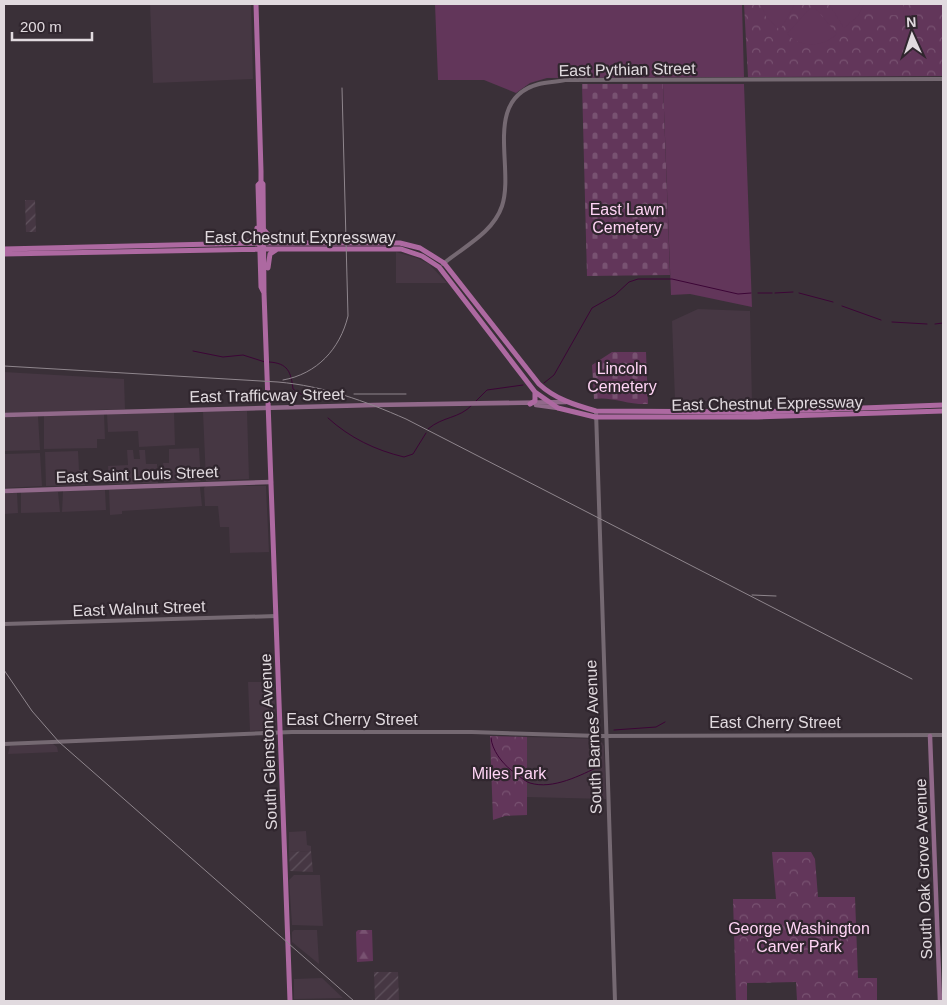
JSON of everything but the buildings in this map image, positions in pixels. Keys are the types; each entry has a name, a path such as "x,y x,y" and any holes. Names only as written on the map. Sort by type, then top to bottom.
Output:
{"main road":[{"path":"256,4 261,182 264,184 265,230 260,262 261,287 264,293"},
{"path":"261,182 258,185 259,226 266,286"},
{"path":"239,244 252,240 259,226"},
{"path":"265,230 268,236 276,240 319,243"},
{"name":"East Chestnut Expressway","path":"4,254 201,250 319,243 400,243 420,248 441,265 546,390 568,403 595,414 758,412 943,405"},
{"name":"East Chestnut Expressway","path":"4,249 239,244 279,249 401,249 441,265 534,392 558,408 595,414 758,418 943,411"},
{"path":"264,293 270,254 279,249"},
{"path":"201,250 251,252 258,255 260,262"},
{"name":"South Glenstone Avenue","path":"264,293 290,1001"},
{"path":"530,404 535,401 534,392"},
{"name":"East Trafficway Street","path":"4,415 384,405 568,403"},
{"name":"East Trafficway Street","path":"530,404 558,408"},
{"name":"East Saint Louis Street","path":"4,491 271,482"},
{"name":"South Oak Grove Avenue","path":"930,736 940,1001"}],"street":[{"name":"East Pythian Street","path":"441,265 490,228 496,219 505,194 505,119 510,106 522,92 538,85 565,80 943,79"},
{"name":"South Barnes Avenue","path":"595,414 615,1001"},
{"name":"East Walnut Street","path":"4,624 276,616"},
{"name":"East Cherry Street","path":"4,744 280,732 444,731 581,735 943,736"}],"shaded area":[{"path":"150,4 251,4 253,79 153,83"},
{"path":"25,200 35,200 36,232 26,232"},
{"path":"396,252 417,258 429,264 447,283 396,283"},
{"path":"698,309 750,311 752,403 675,400 672,321"},
{"path":"4,372 124,379 125,409 4,413"},
{"path":"247,411 249,479 206,481 203,412"},
{"path":"174,412 175,445 139,447 138,431 108,432 107,414"},
{"path":"104,414 105,439 97,439 97,448 44,449 44,416"},
{"path":"38,416 40,450 4,451 4,417"},
{"path":"199,448 201,481 164,482 163,463 169,463 169,449"},
{"path":"127,450 133,450 134,459 140,459 139,450 145,450 146,464 157,464 158,483 109,484 108,466 128,465"},
{"path":"78,451 79,470 84,470 85,485 46,486 45,452"},
{"path":"40,453 42,486 4,488 4,454"},
{"path":"206,486 266,486 269,552 230,553 229,527 220,527 218,506 205,506 204,488"},
{"path":"200,487 202,506 122,511 122,514 110,515 109,490"},
{"path":"105,490 106,510 62,512 63,491"},
{"path":"21,492 58,492 60,512 21,513"},
{"path":"4,493 17,493 18,513 4,514"},
{"path":"248,682 274,682 276,729 250,731"},
{"path":"527,737 600,739 604,746 606,799 527,797"},
{"path":"53,744 57,747 58,752 8,754 10,746"},
{"path":"306,831 307,845 311,846 311,851 289,852 289,832"},
{"path":"311,851 313,872 290,871 289,852"},
{"path":"294,875 320,875 323,926 292,925 289,880"},
{"path":"294,930 317,930 319,964 292,942 292,932"},
{"path":"374,972 398,972 399,1001 375,1001"},
{"path":"322,978 343,998 294,999 294,979"}],"green space":[{"path":"435,4 742,4 744,77 547,78 530,83 516,93 484,80 438,80"},
{"path":"744,4 943,4 943,76 748,77"},
{"path":"761,4 795,4 780,30 766,17"},
{"path":"829,4 864,4 858,16 844,28"},
{"path":"872,4 903,4 904,15 872,15"},
{"path":"912,4 941,4 941,14 912,14"},
{"path":"810,8 815,8 837,34 825,42 805,44 787,34"},
{"name":"East Lawn Cemetery","path":"582,84 663,84 670,275 587,276"},
{"path":"663,84 744,84 752,307 690,294 671,295"},
{"name":"Lincoln Cemetery","path":"612,352 646,352 648,404 600,398 594,399 592,365"},
{"name":"Miles Park","path":"490,736 527,737 527,815 505,816 493,820"},
{"name":"George Washington Carver Park","path":"772,852 811,852 815,859 818,897 855,897 858,978 877,978 877,1001 797,1001 796,982 747,983 747,1001 736,1001 733,899 776,899"},
{"path":"358,930 372,930 373,961 357,962 356,932"}],"waterway":[{"path":"544,383 554,375 592,308 615,295 629,282 638,279 672,279 738,294 751,293"},
{"path":"775,293 793,292"},
{"path":"758,293 772,293"},
{"path":"799,293 833,302"},
{"path":"842,306 881,320"},
{"path":"892,322 927,324"},
{"path":"935,324 943,323"},
{"path":"193,351 223,357 243,355 265,362"},
{"path":"269,362 284,366 290,373 293,389 310,400"},
{"path":"475,402 487,390 523,385"},
{"path":"428,429 439,422 462,413 472,405"},
{"path":"328,418 345,432 363,442 383,451 404,457 413,454 426,433"},
{"path":"614,730 656,727 665,722"},
{"path":"491,738 495,752 504,764 530,783 539,785 557,783 600,766"}],"railway":[{"path":"283,380 306,372 325,358 339,339 348,316 342,88"},
{"path":"4,366 278,382 312,387 360,400 406,419 912,679"},
{"path":"354,394 406,394"},
{"path":"752,595 776,596"},
{"path":"4,670 32,711 59,742 354,1001"}]}
